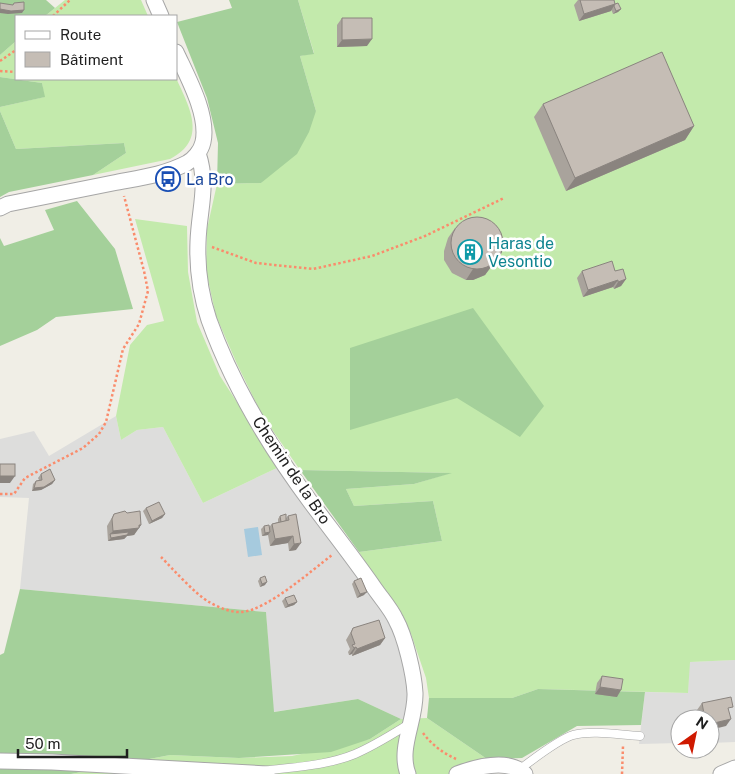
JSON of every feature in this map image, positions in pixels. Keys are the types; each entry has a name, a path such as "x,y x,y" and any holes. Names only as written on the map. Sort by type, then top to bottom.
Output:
{"street":[{"path":"154,0 161,15"},
{"path":"0,208 8,204 166,172 188,162 198,152 204,132 202,118 192,86 178,56"},
{"name":"Chemin de la Bro","path":"198,152 203,167 205,185 198,242 199,274 208,318 229,370 262,428 310,501 396,620 409,658 415,693 405,750 404,763 408,774"},
{"path":"0,761 52,762 267,774"},
{"path":"457,774 481,767 502,766 523,772"},
{"path":"720,774 735,768"}],"lane":[{"path":"251,772 312,765 353,755 375,745 412,717"},
{"path":"523,772 548,749 572,736 593,733 640,736"}],"path":[{"path":"54,15 70,0"},
{"path":"0,61 15,51"},
{"path":"0,71 15,72"},
{"path":"0,494 14,494 25,478 83,448 99,434 106,422 123,349 139,324 148,291 120,181"},
{"path":"198,242 256,263 312,269 372,256 425,236 504,198"},
{"path":"161,557 207,601 228,611 242,612 261,606 289,588 344,546"},
{"path":"412,717 424,735 441,751 454,758 481,767"},
{"path":"622,774 623,736"}],"shaded area":[{"path":"116,416 121,440 137,430 163,427 203,503 279,467 377,598 392,625 405,663 412,697 409,719 401,719 358,699 273,712 266,612 20,589 29,498 0,497 0,439 34,431 49,456"},
{"path":"735,660 735,742 720,743 720,709 670,709 670,743 639,744 645,692 688,693 689,662"}],"green space":[{"path":"0,0 46,0 55,8 46,15 15,15 15,42 0,55"},
{"path":"65,0 141,0 148,15 46,15"},
{"path":"229,0 298,0 314,54 300,56 316,111 309,132 297,154 261,183 217,184 218,143 207,98 178,25 178,22 232,8"},
{"path":"298,0 735,0 735,660 690,662 688,693 538,689 512,698 429,698 426,678 411,634 359,552 442,541 433,501 354,506 346,489 414,484 450,473 300,470 262,415 216,316 206,271 207,229 217,184 261,183 316,111 300,56 314,53"},
{"path":"15,42 15,79 0,77 0,55"},
{"path":"0,77 42,83 45,97 0,107"},
{"path":"21,80 177,80 190,112 192,133 189,143 182,151 170,159 93,175 126,153 124,143 16,149 0,107 44,97 42,83"},
{"path":"0,111 16,149 124,143 126,153 93,175 9,192 0,197"},
{"path":"77,201 115,249 133,309 56,317 37,330 0,346 0,238 4,246 54,230 45,210"},
{"path":"135,219 187,226 188,272 197,322 220,376 279,467 203,503 163,427 137,430 121,440 116,416 130,345 147,325 164,321"},
{"path":"473,308 544,406 520,437 457,398 350,430 350,348"},
{"path":"300,470 452,473 414,484 346,489 354,506 433,501 442,541 359,552"},
{"path":"20,589 266,612 274,712 358,699 401,719 370,739 331,752 239,758 170,755 71,774 0,774 0,655 4,653"},
{"path":"538,689 645,692 641,725 577,726 522,758 487,759 427,718 429,698 512,698"},
{"path":"427,718 487,759 453,774 71,774 170,755 239,758 292,756 370,739 401,719"}],"water":[{"path":"258,527 262,555 248,557 244,529"}],"building":[{"path":"580,0 614,0 615,4 584,14"},
{"path":"24,2 24,10 11,11 0,9 0,3 13,5 14,3"},
{"path":"618,3 621,9 616,11 614,6"},
{"path":"342,18 372,18 372,39 342,40"},
{"path":"662,52 694,126 575,178 543,104"},
{"name":"Haras de Vesontio","path":"477,217 491,221 499,229 503,243 499,257 491,265 477,269 463,265 455,257 451,243 455,229 463,221"},
{"path":"612,261 615,271 623,269 626,279 588,290 582,271"},
{"path":"0,464 15,464 15,476 0,476"},
{"path":"50,469 55,480 44,487 34,488 36,481 42,480 41,474"},
{"path":"159,502 165,514 152,521 146,508"},
{"path":"125,511 127,513 140,511 141,525 139,525 139,528 113,531 112,519 114,514"},
{"path":"286,514 286,521 281,522 280,516"},
{"path":"296,514 301,543 294,544 293,536 275,539 272,524 289,520 288,516"},
{"path":"269,525 270,532 265,533 264,526"},
{"path":"129,532 127,535 111,538 110,534"},
{"path":"265,576 267,582 262,584 260,578"},
{"path":"361,578 367,592 360,594 354,581"},
{"path":"294,595 297,602 288,605 285,598"},
{"path":"379,620 385,638 357,649 356,647 354,648 352,645 355,644 351,633 353,628"},
{"path":"602,676 623,679 621,690 600,687"},
{"path":"731,697 733,707 728,708 731,719 720,722 720,709 703,709 702,703"}],"place":[{"name":"La Bro","path":"168,179"},
{"name":"Haras de Vesontio","path":"470,252"}]}
